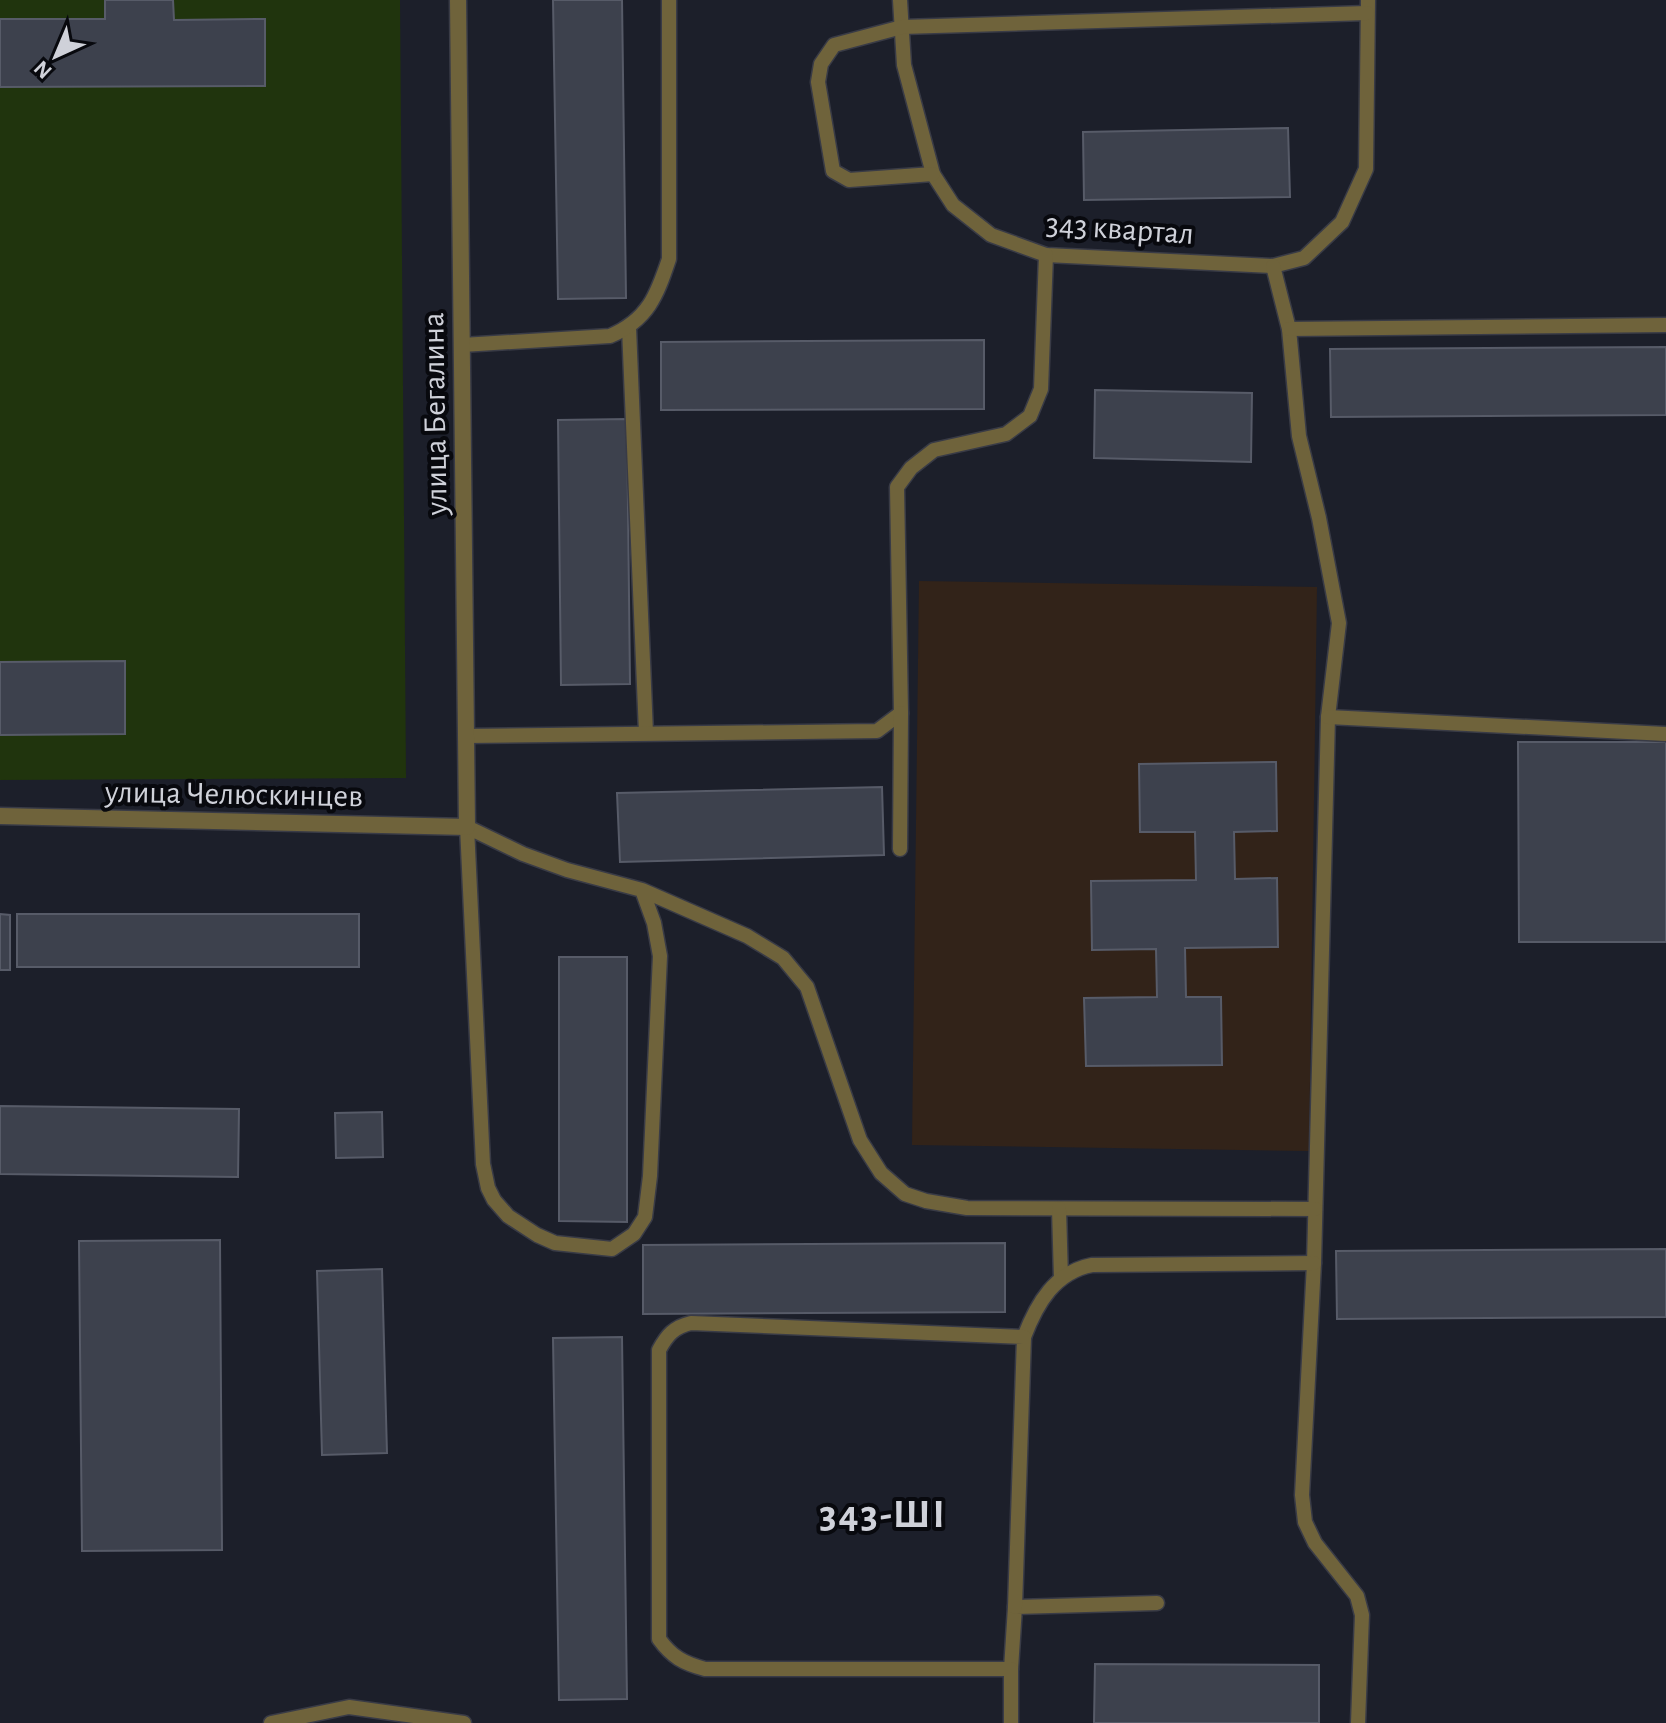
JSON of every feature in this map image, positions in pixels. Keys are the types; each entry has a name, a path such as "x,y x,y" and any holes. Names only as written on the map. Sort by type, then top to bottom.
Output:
{"street":[{"name":"улица Бегалина","path":"458,0 467,827"},
{"name":"улица Челюскинцев","path":"0,816 467,827"}],"lane":[{"path":"462,345 610,336 629,328 657,296 669,259 669,0"},
{"name":"343 квартал","path":"900,0 904,65 933,174 953,205 991,235 1046,255 1273,266 1304,258 1342,222 1366,169 1368,6"},
{"path":"933,174 849,180 833,171 818,82 821,64 834,45 902,27 1368,6"},
{"path":"900,849 897,487 911,468 934,450 1006,434 1030,416 1041,389 1046,255"},
{"path":"1273,266 1289,329 1299,436 1319,518 1339,623 1328,717 1314,1263 1302,1495 1305,1522 1315,1543 1357,1596 1362,1615 1358,1723"},
{"path":"1289,329 1666,325"},
{"path":"629,328 646,733"},
{"path":"466,736 877,731 901,713"},
{"path":"1328,717 1666,734"},
{"path":"642,890 654,923 660,956 650,1176 645,1217 634,1234 612,1249 555,1243 537,1235 508,1216 494,1200 483,1164 467,827 538,859 642,890 747,936 783,958 807,987 860,1140 881,1173 905,1194 967,1208 1315,1209"},
{"path":"1059,1209 1061,1278"},
{"path":"1011,1723 1024,1337 1035,1309 1061,1278 1076,1268 1092,1265 1314,1263"},
{"path":"1011,1669 705,1669 670,1655 659,1639 659,1350 678,1326 691,1323 1024,1337"},
{"path":"1015,1607 1157,1603"},
{"path":"271,1723 349,1707 464,1723"}],"shaded area":[{"path":"919,581 1317,587 1309,1151 912,1145"}],"green space":[{"path":"0,0 400,0 406,778 0,780"}],"building":[{"path":"105,0 173,0 174,20 265,19 265,86 0,87 0,19 105,19"},
{"path":"553,0 622,0 626,298 558,299"},
{"path":"1288,128 1290,197 1084,200 1083,132"},
{"path":"984,340 984,409 661,410 661,342"},
{"path":"1666,347 1666,415 1331,417 1330,349"},
{"path":"1095,390 1252,393 1251,462 1094,458"},
{"path":"627,419 630,684 561,685 558,420"},
{"path":"125,661 125,734 0,735 0,662"},
{"path":"1518,742 1666,742 1666,942 1519,942"},
{"path":"1276,762 1277,831 1234,832 1235,879 1277,878 1278,947 1185,948 1186,997 1221,997 1222,1065 1086,1066 1084,998 1157,997 1156,949 1092,950 1091,881 1196,880 1195,832 1140,832 1139,764"},
{"path":"882,787 884,855 620,862 617,793"},
{"path":"0,914 10,915 10,970 0,970"},
{"path":"17,914 359,914 359,967 17,967"},
{"path":"559,957 627,957 627,1222 559,1221"},
{"path":"0,1106 239,1109 238,1177 0,1174"},
{"path":"382,1112 383,1157 336,1158 335,1113"},
{"path":"220,1240 222,1550 82,1551 79,1241"},
{"path":"1005,1243 1005,1312 643,1314 643,1245"},
{"path":"1666,1249 1666,1317 1337,1319 1336,1251"},
{"path":"382,1269 387,1453 322,1455 317,1271"},
{"path":"622,1337 627,1699 559,1700 553,1338"},
{"path":"1095,1664 1319,1665 1319,1723 1094,1723"}],"district":[{"name":"343-ШІ","path":"883,1513"}]}
